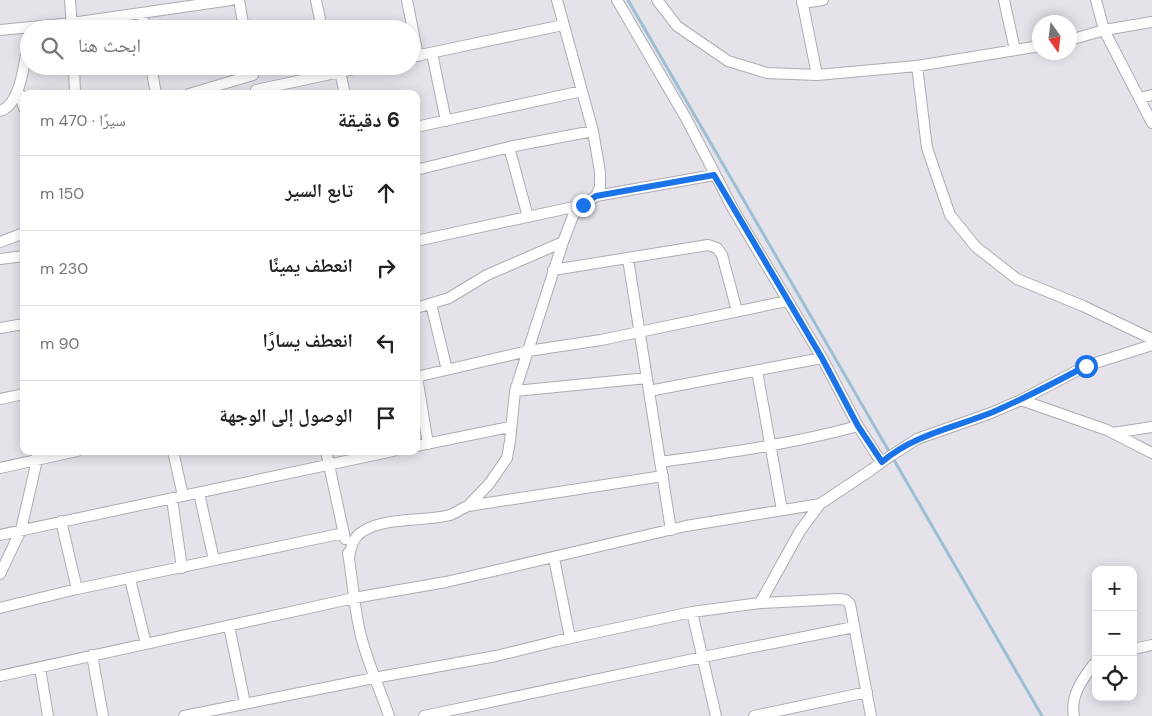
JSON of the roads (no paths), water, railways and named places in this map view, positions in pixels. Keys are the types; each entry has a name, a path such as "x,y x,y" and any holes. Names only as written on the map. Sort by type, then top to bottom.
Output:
{"street":[{"path":"70,0 72,20"},
{"path":"104,20 231,0"},
{"path":"239,0 242,20"},
{"path":"316,0 320,20"},
{"path":"407,0 410,20"},
{"path":"557,0 593,131 600,172 600,187 596,196"},
{"path":"617,0 687,120 714,175 822,358 858,426 882,462"},
{"path":"657,0 677,26 728,61 767,73 817,75 917,66 1032,47"},
{"path":"817,75 802,2 823,0"},
{"path":"1004,0 1015,50"},
{"path":"1096,0 1104,30 1152,124"},
{"path":"142,13 143,20"},
{"path":"1077,38 1104,30 1152,22"},
{"path":"420,55 563,25"},
{"path":"0,30 20,31"},
{"path":"432,53 446,121"},
{"path":"917,66 927,148 950,215 976,248 1017,279 1082,306 1152,340"},
{"path":"0,112 12,102 18,90 21,75"},
{"path":"74,75 75,90"},
{"path":"153,75 155,90"},
{"path":"199,90 241,75"},
{"path":"253,75 256,90"},
{"path":"263,90 319,75"},
{"path":"336,75 343,90"},
{"path":"18,90 20,96"},
{"path":"420,126 582,90"},
{"path":"1139,98 1152,95"},
{"path":"420,169 509,147 593,131"},
{"path":"509,147 528,217"},
{"path":"468,506 489,484 507,458 514,391 553,270 573,216 583,205 596,196 714,175"},
{"path":"420,240 583,205"},
{"path":"0,242 20,234"},
{"path":"420,307 449,298 487,275 563,242"},
{"path":"553,270 708,245 717,248 722,255 737,311"},
{"path":"0,259 20,256"},
{"path":"628,259 671,530"},
{"path":"420,376 528,351 639,332 787,301"},
{"path":"431,304 447,370"},
{"path":"0,328 20,325"},
{"path":"760,603 800,531 820,504 882,462 917,439 991,413 1021,400 1086,366 1152,345"},
{"path":"649,391 822,358"},
{"path":"757,371 782,510"},
{"path":"514,391 647,378"},
{"path":"0,399 20,395"},
{"path":"420,399 428,444"},
{"path":"1021,400 1113,433 1152,452"},
{"path":"660,462 770,446 858,426"},
{"path":"420,445 510,427"},
{"path":"1113,433 1152,427"},
{"path":"174,455 183,496"},
{"path":"327,455 349,559 361,637 389,716"},
{"path":"0,535 375,455"},
{"path":"0,468 37,456"},
{"path":"0,574 21,530 37,456"},
{"path":"349,559 351,546 358,535 371,528 395,522 451,514 468,506 662,476"},
{"path":"199,493 214,560"},
{"path":"172,499 182,568"},
{"path":"0,676 354,598 446,582 671,530 820,504"},
{"path":"61,521 77,589"},
{"path":"0,608 77,589 344,533"},
{"path":"554,558 570,638"},
{"path":"130,579 146,644"},
{"path":"184,716 209,713 245,703 496,656 692,612 760,603 838,599 846,600 850,604 871,716"},
{"path":"692,612 716,716"},
{"path":"229,626 245,703"},
{"path":"424,716 854,627"},
{"path":"1137,648 1152,645"},
{"path":"92,655 103,716"},
{"path":"1074,716 1072,706 1079,685 1092,665"},
{"path":"40,668 48,716"},
{"path":"754,716 867,692"}],"waterway":[{"path":"628,0 1042,716"}]}
